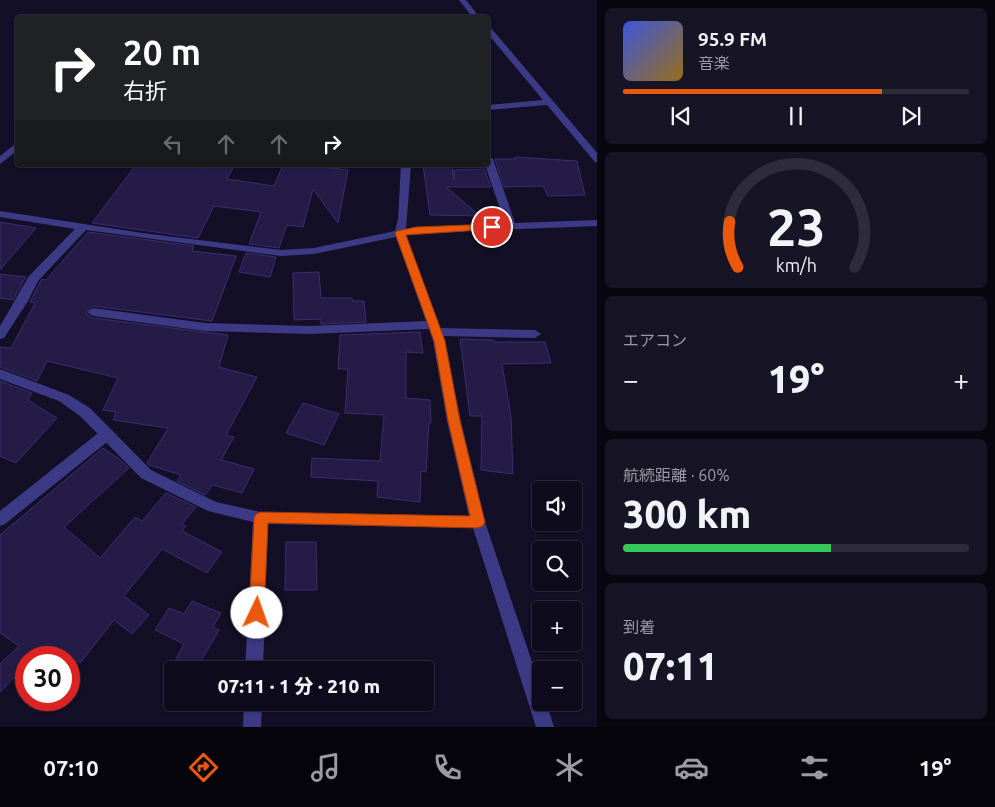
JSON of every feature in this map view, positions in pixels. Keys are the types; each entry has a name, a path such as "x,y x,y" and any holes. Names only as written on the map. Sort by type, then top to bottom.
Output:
{"street":[{"path":"462,0 474,15"},
{"path":"490,32 597,159"},
{"path":"490,108 550,102"},
{"path":"0,161 15,148"},
{"path":"490,164 511,226"},
{"path":"406,167 403,219 400,233 435,329 478,522 545,727"},
{"path":"0,214 281,253 314,251 416,230 597,223"},
{"path":"0,335 22,301 33,279 83,227"},
{"path":"94,312 205,327 309,330 435,329 535,334"},
{"path":"0,374 64,398 85,412 146,474 213,507 261,518 478,522"},
{"path":"0,520 107,434"},
{"path":"254,661 261,518"},
{"path":"252,727 253,711"}],"building":[{"path":"515,157 577,161 585,195 548,196 543,186 504,187 495,159 515,159"},
{"path":"134,167 227,167 233,168 227,179 274,186 282,167 323,167 348,170 338,223 313,189 303,227 287,225 279,248 249,244 261,212 214,206 198,238 92,223"},
{"path":"423,167 452,167 454,180 454,170 484,169 491,187 446,187 480,216 430,215"},
{"path":"0,222 36,228 0,270"},
{"path":"88,232 194,246 192,251 236,256 212,321 93,306 85,313 93,318 228,335 219,367 257,377 226,435 234,437 221,460 254,469 242,493 213,485 205,495 177,481 181,475 149,465 147,463 168,428 113,420 116,412 103,410 118,378 47,361 37,381 0,367 0,347 11,348 35,303 30,302 40,282 42,279 46,280"},
{"path":"246,253 276,257 270,277 239,272"},
{"path":"319,272 321,298 352,298 353,301 364,301 366,322 321,324 321,319 294,320 293,273"},
{"path":"0,274 26,277 13,300 0,298"},
{"path":"420,332 423,353 406,352 406,398 430,400 431,423 429,423 426,472 421,471 420,502 377,497 378,481 311,477 312,458 380,461 384,415 345,413 348,369 338,369 340,335"},
{"path":"460,339 494,340 494,342 545,342 551,363 502,364 511,417 513,474 481,470 482,416 470,416"},
{"path":"0,381 32,393 28,400 57,418 16,463 0,456"},
{"path":"303,403 339,414 324,445 286,433"},
{"path":"103,448 129,468 64,527 100,558 135,517 142,521 166,493 196,507 182,524 186,526 182,531 222,552 207,573 162,549 124,596 149,615 132,634 114,620 80,663 80,646 53,646 48,643 45,646 19,646 0,633 0,535"},
{"path":"286,542 316,542 317,590 285,590"},
{"path":"192,601 221,613 213,627 219,630 201,661 175,661 184,644 155,630 169,608 184,614"},
{"path":"15,650 15,676 0,692 0,664"}],"route":[{"path":"257,613 261,518 478,522 454,421 439,341 400,233 416,230 492,227"}]}
